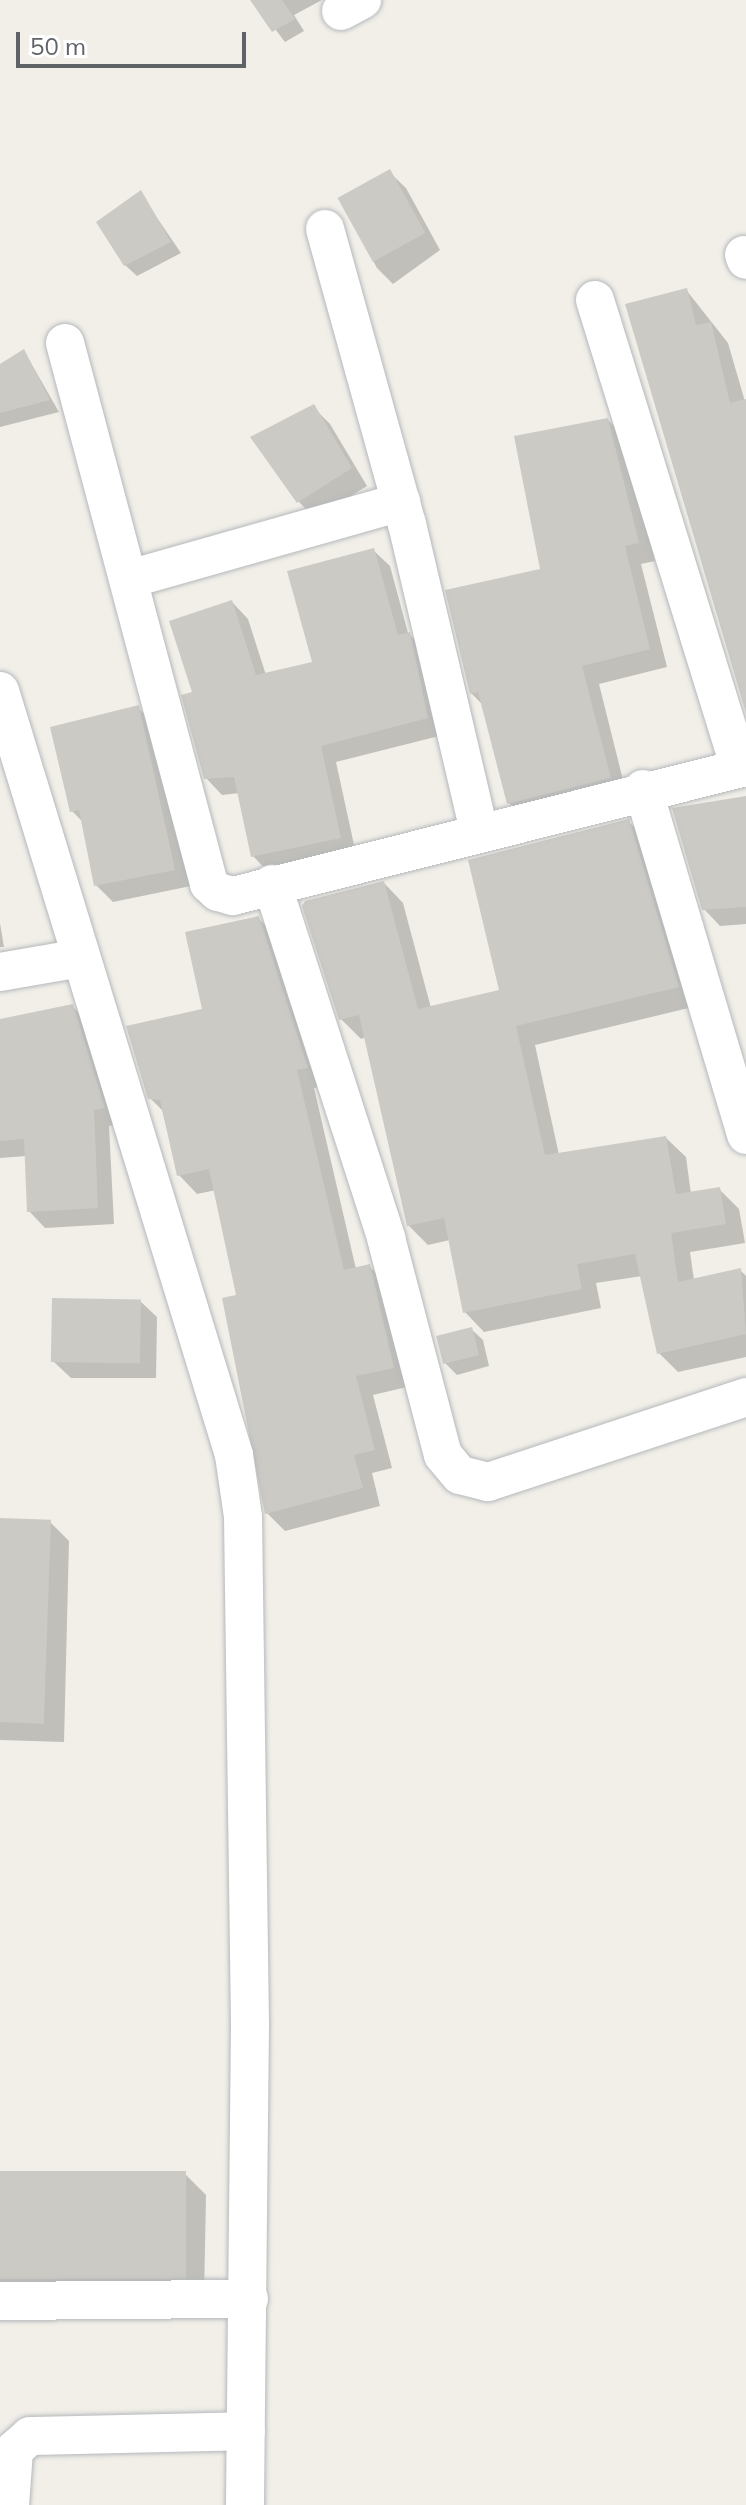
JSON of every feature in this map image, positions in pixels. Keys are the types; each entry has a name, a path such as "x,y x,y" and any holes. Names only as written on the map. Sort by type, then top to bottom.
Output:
{"street":[{"path":"325,229 401,502 479,830"},
{"path":"65,343 209,884 233,896 479,830 743,767 595,300"},
{"path":"129,579 401,502"},
{"path":"0,691 234,1455 243,1517 249,2299 245,2505"},
{"path":"643,789 746,1135"},
{"path":"272,884 386,1238 443,1455 460,1475 488,1482 746,1397"},
{"path":"0,972 81,958"},
{"path":"0,2301 249,2299"},
{"path":"10,2505 14,2450 30,2436 246,2431"}],"building":[{"path":"250,0 282,0 295,19 272,32"},
{"path":"390,169 425,233 373,262 338,198"},
{"path":"141,190 171,242 124,266 96,222"},
{"path":"687,288 696,325 711,322 730,403 746,399 746,713 625,304"},
{"path":"24,349 50,400 0,413 0,364"},
{"path":"314,404 352,468 297,503 250,437"},
{"path":"608,418 639,543 625,546 650,649 582,666 611,778 507,804 478,692 470,694 445,590 540,569 514,436"},
{"path":"374,548 398,635 410,632 428,718 321,746 341,838 251,857 234,777 204,779 181,695 192,692 169,621 232,600 256,675 312,662 287,571"},
{"path":"139,705 175,870 94,886 79,810 70,812 50,727"},
{"path":"746,796 746,907 702,910 672,808"},
{"path":"629,819 679,987 516,1026 545,1155 666,1136 676,1194 720,1187 726,1224 671,1233 678,1282 741,1268 746,1334 657,1354 635,1254 577,1264 582,1289 463,1313 444,1218 407,1226 359,1015 339,1020 302,906 305,901 384,881 418,1009 499,990 468,860"},
{"path":"259,916 308,1068 297,1070 344,1270 370,1264 394,1368 356,1376 375,1450 354,1455 363,1488 265,1514 222,1298 236,1295 209,1169 177,1176 160,1100 148,1099 126,1026 202,1009 185,932"},
{"path":"73,1004 105,1108 94,1110 98,1208 27,1212 24,1139 0,1141 0,1019"},
{"path":"52,1298 141,1300 140,1364 51,1362"},
{"path":"472,1327 479,1355 443,1364 436,1336"},
{"path":"0,1518 51,1520 44,1724 0,1722"},
{"path":"0,2171 186,2171 186,2279 0,2279"}]}
